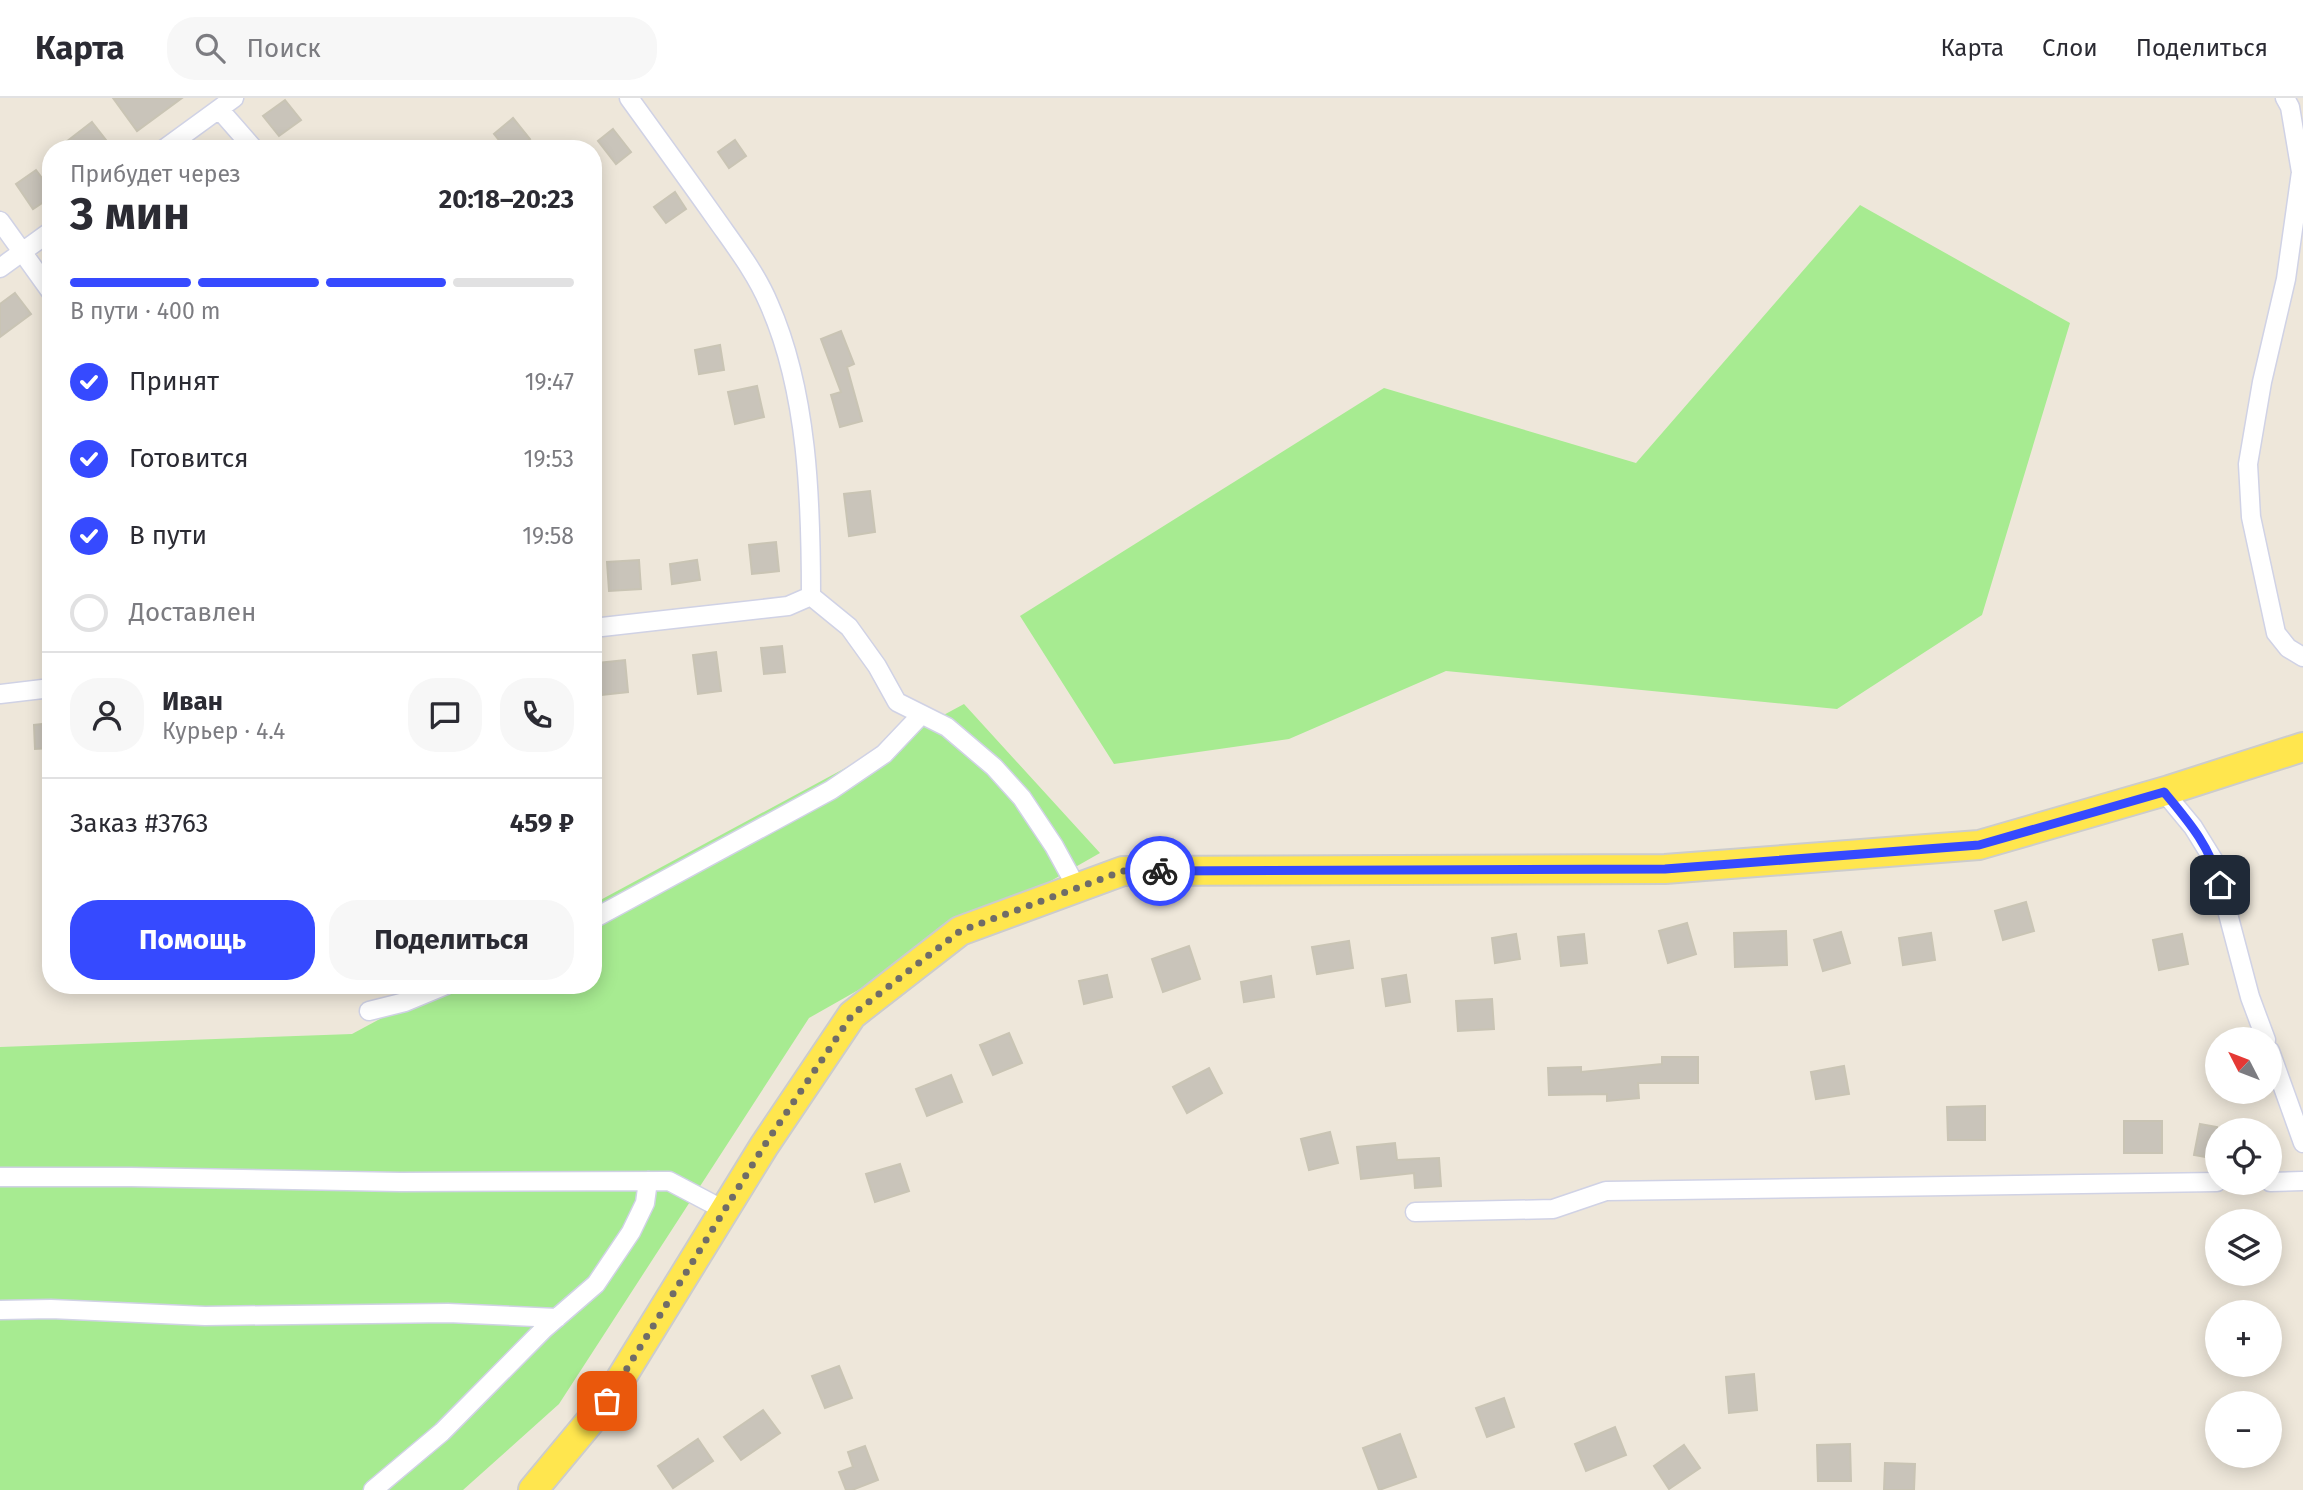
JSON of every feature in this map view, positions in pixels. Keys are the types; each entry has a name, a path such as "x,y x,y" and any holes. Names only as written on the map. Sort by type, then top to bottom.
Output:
{"main road":[{"path":"533,1490 607,1401 771,1135 852,1015 960,931 1123,871 1665,869 1979,845 2164,792 2303,747"}],"street":[{"path":"176,140 234,98"},
{"path":"629,98 751,269 769,303 782,337 793,377 803,434 811,596"},
{"path":"2285,98 2290,107 2301,172 2286,279 2262,382 2248,464 2251,517 2276,633 2288,648 2303,657"},
{"path":"219,109 246,140"},
{"path":"0,221 42,280"},
{"path":"0,268 42,238"},
{"path":"602,627 788,607 811,596"},
{"path":"811,596 849,627 877,666 897,702 947,727 994,767 1013,788 1054,846 1077,888"},
{"path":"0,694 42,689"},
{"path":"602,914 831,789 884,754 921,715"},
{"path":"2164,792 2193,827 2214,862 2250,997 2261,1027"},
{"path":"369,1011 424,994"},
{"path":"2282,1084 2303,1143"},
{"path":"0,1177 387,1182 669,1181 724,1210"},
{"path":"373,1490 442,1432 557,1318 596,1284 631,1232 645,1203 648,1181"},
{"path":"2282,1182 2303,1181"},
{"path":"1415,1212 1553,1209 1606,1191 2205,1182"},
{"path":"0,1310 51,1309 205,1316 448,1313 557,1318"}],"green space":[{"path":"1860,205 2070,323 1982,615 1837,709 1446,671 1289,739 1114,764 1020,616 1384,388 1636,463"},
{"path":"964,704 1100,853 809,1018 559,1404 463,1490 0,1490 0,1047 352,1034 426,994 602,994 602,899"}],"building":[{"path":"113,98 182,98 137,131"},
{"path":"285,100 301,120 279,136 263,116"},
{"path":"513,118 530,139 499,140 494,134"},
{"path":"92,122 106,140 69,140"},
{"path":"613,129 631,152 616,164 602,146 602,140 599,140"},
{"path":"735,140 746,156 729,168 718,152"},
{"path":"36,170 42,178 42,203 33,209 16,184"},
{"path":"675,192 686,209 666,223 654,207"},
{"path":"15,293 31,314 0,337 0,304"},
{"path":"841,331 854,364 847,367 862,421 840,427 831,395 841,392 821,339"},
{"path":"720,345 724,370 699,374 695,350"},
{"path":"757,386 764,417 735,424 728,392"},
{"path":"870,491 875,532 849,536 844,494"},
{"path":"776,542 779,571 752,574 749,545"},
{"path":"639,560 641,589 609,591 607,562"},
{"path":"697,560 700,580 672,584 670,564"},
{"path":"782,646 785,672 764,674 761,648"},
{"path":"716,652 721,691 698,694 693,655"},
{"path":"625,660 628,692 602,695 602,663"},
{"path":"42,724 42,749 35,749 34,725"},
{"path":"2026,902 2034,931 2003,940 1995,911"},
{"path":"1687,923 1696,954 1668,963 1659,931"},
{"path":"1786,931 1787,965 1735,967 1734,933"},
{"path":"1841,932 1850,963 1823,971 1814,940"},
{"path":"1931,933 1935,960 1903,965 1899,938"},
{"path":"1516,934 1520,959 1495,963 1492,938"},
{"path":"1584,934 1587,963 1561,966 1558,937"},
{"path":"2182,934 2188,964 2159,970 2153,940"},
{"path":"1349,941 1353,968 1317,974 1312,947"},
{"path":"1189,946 1200,979 1163,992 1152,959"},
{"path":"1107,975 1112,997 1084,1004 1079,981"},
{"path":"1406,975 1410,1002 1386,1006 1382,979"},
{"path":"1271,976 1274,997 1244,1002 1241,982"},
{"path":"1492,999 1494,1029 1458,1031 1456,1001"},
{"path":"1009,1033 1022,1063 993,1075 980,1045"},
{"path":"1662,1057 1698,1057 1698,1083 1638,1083 1639,1098 1607,1101 1607,1094 1549,1095 1548,1068 1581,1067 1581,1072 1662,1064"},
{"path":"1844,1066 1849,1094 1816,1099 1811,1072"},
{"path":"1209,1068 1222,1093 1187,1113 1173,1087"},
{"path":"951,1075 962,1102 927,1116 916,1089"},
{"path":"1985,1106 1985,1140 1948,1140 1947,1107"},
{"path":"2124,1121 2162,1121 2162,1153 2124,1153"},
{"path":"2200,1124 2205,1125 2205,1157 2194,1155"},
{"path":"1330,1132 1338,1163 1309,1170 1301,1139"},
{"path":"1395,1143 1397,1160 1439,1158 1441,1186 1415,1188 1414,1173 1361,1179 1357,1147"},
{"path":"900,1164 909,1191 875,1202 866,1174"},
{"path":"839,1366 852,1398 825,1408 812,1376"},
{"path":"1754,1374 1757,1410 1729,1413 1726,1377"},
{"path":"1504,1398 1514,1427 1487,1437 1476,1408"},
{"path":"763,1410 780,1433 741,1460 724,1437"},
{"path":"1615,1427 1626,1455 1586,1471 1575,1444"},
{"path":"1400,1434 1416,1477 1379,1490 1363,1448"},
{"path":"698,1439 713,1461 673,1488 658,1466"},
{"path":"1850,1444 1851,1481 1818,1481 1817,1445"},
{"path":"1684,1445 1700,1468 1669,1489 1654,1466"},
{"path":"865,1446 878,1480 846,1490 839,1472 853,1467 848,1452"},
{"path":"1885,1463 1915,1464 1914,1490 1884,1490"}],"way so far":[{"path":"607,1401 764,1146 852,1015 960,931 1123,871 1160,871"}],"route":[{"path":"1160,871 1665,869 1979,845 2164,792 2193,827 2214,862 2220,885"}]}
